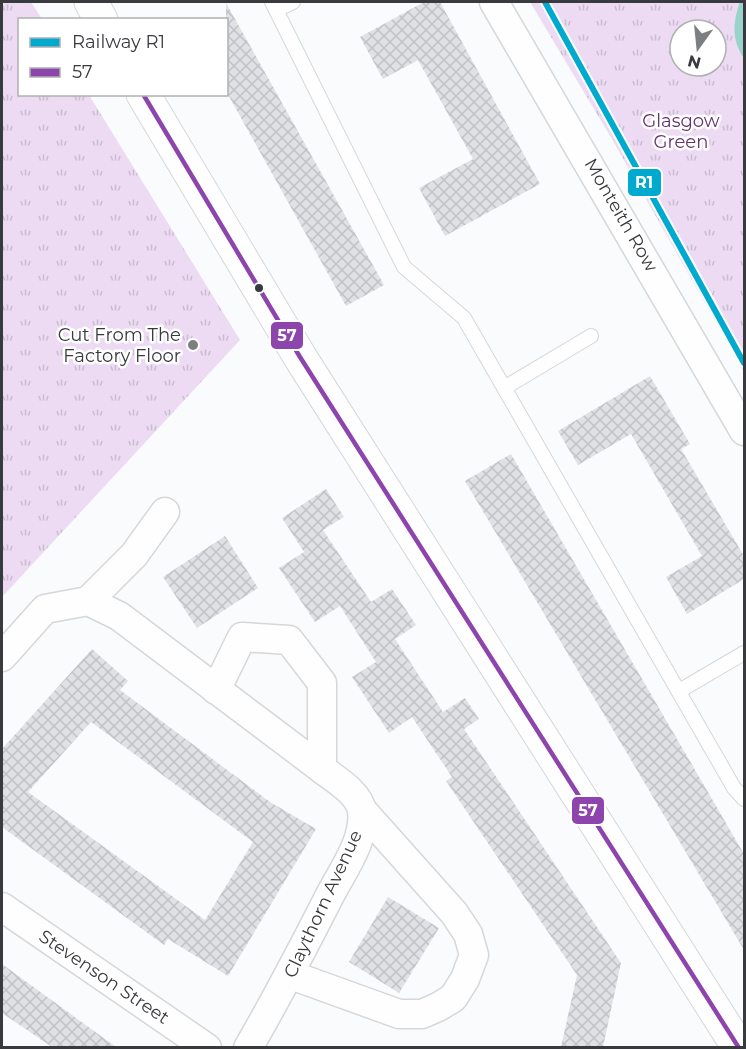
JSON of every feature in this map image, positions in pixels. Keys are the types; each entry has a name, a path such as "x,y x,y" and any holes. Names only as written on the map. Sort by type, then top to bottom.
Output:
{"main road":[{"path":"91,2 100,18"},
{"path":"144,96 300,357 739,1047"}],"street":[{"name":"Monteith Row","path":"494,2 597,174 744,431"},
{"path":"2,657 45,609 88,601 134,555 165,512"},
{"name":"Claythorn Avenue","path":"88,601 119,616 322,769 351,792 362,810 357,840 291,975 248,1047"},
{"path":"216,690 242,637 289,640 322,684 322,769"},
{"path":"291,975 399,1014 422,1014 438,1007 453,998 465,979 474,955 468,934 454,913 362,810"},
{"name":"Stevenson Street","path":"2,908 207,1047"}],"lane":[{"path":"293,2 274,6 404,267 464,318 734,788 744,799"},
{"path":"504,388 591,336"},
{"path":"679,691 744,653"}],"green space":[{"path":"2,2 31,2 41,18 18,18 18,96 90,96 240,340 2,597"},
{"name":"Glasgow Green","path":"530,2 744,2 744,372 612,139"}],"shaded area":[{"path":"740,2 744,2 744,58 737,44 734,30"}],"building":[{"path":"424,2 440,2 540,184 445,236 419,188 473,159 418,60 383,79 360,37"},
{"path":"226,3 384,285 346,306 228,95 228,18 226,18"},
{"path":"650,376 690,444 681,449 744,556 744,579 687,614 666,577 702,556 631,434 578,465 558,431"},
{"path":"511,454 744,854 744,950 465,481"},
{"path":"326,489 344,517 323,530 371,602 392,589 416,625 395,639 443,712 465,698 479,719 464,729 621,963 603,1047 561,1047 577,975 446,781 452,777 412,717 389,733 352,677 376,662 340,606 315,622 279,568 304,552 282,518"},
{"path":"225,536 258,588 197,628 163,577"},
{"path":"92,649 128,681 120,690 270,802 316,829 228,976 168,939 164,945 2,827 2,749","holes":["91,722 253,842 205,920 28,792"]},
{"path":"388,897 439,928 399,993 349,962"},
{"path":"2,964 116,1047 52,1047 2,1013"}],"rail line":[{"name":"R1","path":"545,2 744,363"}],"transit line":[{"name":"57","path":"144,96 300,357 739,1048"}],"place":[{"name":"Cut From The Factory Floor","path":"193,345"}]}
